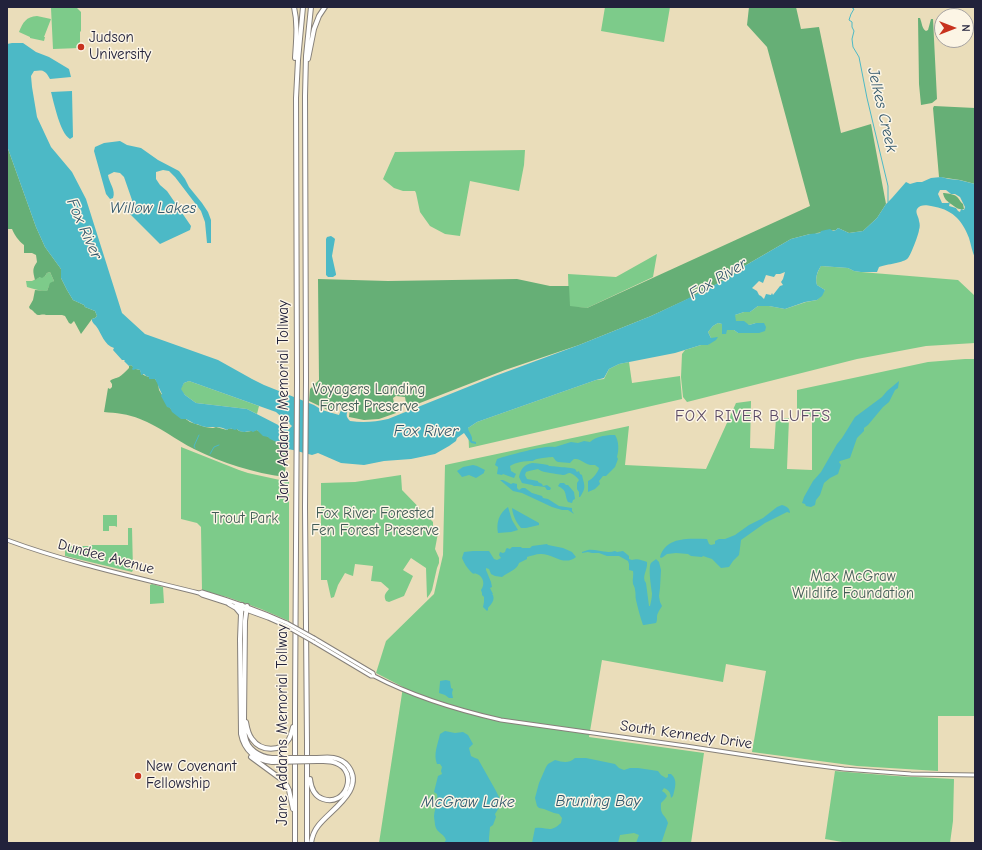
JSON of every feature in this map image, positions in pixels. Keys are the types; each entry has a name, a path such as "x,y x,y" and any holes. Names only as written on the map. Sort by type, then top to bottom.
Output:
{"highway":[{"path":"294,7 296,14 296,98"},
{"name":"Jane Addams Memorial Tollway","path":"295,843 297,381 296,98 303,7"},
{"name":"Jane Addams Memorial Tollway","path":"307,843 308,744 305,507 306,69 311,7"},
{"path":"306,69 314,29 319,16 325,7"},
{"path":"229,604 236,608 241,614"},
{"path":"244,607 241,614 239,734 245,751 282,780 288,787 292,803 295,843"},
{"path":"244,607 244,732 250,747 257,753 272,760"},
{"path":"244,687 246,722 248,730 253,741 260,746 274,749 287,742 292,732 295,711"},
{"path":"240,716 242,738 246,747 251,753 264,761 334,757 344,762 349,767 353,784 351,790 317,827 311,843"},
{"path":"308,744 311,787 320,798 327,800 339,797 348,785 348,778 345,770 339,764 334,762 317,759"}],"main road":[{"name":"Dundee Avenue","path":"7,540 41,552 230,600 268,618 286,624 371,676 374,676 398,688"},
{"name":"Dundee Avenue","path":"200,593 229,604 244,607"},
{"name":"South Kennedy Drive","path":"398,688 444,705 501,720 844,769 911,774 975,774"}],"green space":[{"path":"605,7 670,7 664,42 601,31"},
{"name":"Voyagers Landing Forest Preserve","path":"749,7 796,7 801,29 819,27 841,133 871,124 886,204 877,218 863,231 849,233 838,228 836,230 791,239 741,268 732,276 651,316 579,345 505,370 407,408 405,397 396,396 393,398 396,413 379,419 364,420 349,417 350,408 346,404 339,404 338,411 330,411 309,401 310,389 319,380 318,279 388,281 517,279 550,286 569,286 570,306 587,308 810,206 767,47 747,25"},
{"path":"51,8 77,8 81,12 80,48 53,49"},
{"path":"37,16 51,19 44,37 44,41 30,38 19,32 25,21"},
{"path":"918,18 920,18 926,31 928,30 931,19 933,19 937,99 932,103 921,105 919,84"},
{"path":"934,106 975,108 975,184 939,177"},
{"path":"7,146 36,227 45,247 61,269 61,278 67,290 73,300 95,311 97,316 92,319 81,334 74,321 71,324 69,323 65,316 38,315 29,307 33,300 35,290 47,291 50,283 54,281 50,272 42,278 40,277 35,280 33,270 37,262 36,255 32,253 24,253 24,245 14,234 12,229 8,229"},
{"path":"525,150 519,191 470,181 460,236 445,234 430,226 420,212 415,191 403,191 394,188 383,179 395,152"},
{"path":"943,193 956,196 963,204 964,209 958,209 950,203 945,198"},
{"path":"657,254 653,277 587,308 569,307 568,274 616,277"},
{"path":"821,266 848,268 861,272 958,280 975,296 975,343 926,346 857,359 687,402 683,397 681,377 682,354 685,350 701,345 708,345 711,338 708,332 718,323 722,324 722,329 734,330 738,333 748,333 756,323 749,325 735,321 735,315 750,312 758,306 769,306 785,309 817,300 825,290 816,283 818,271"},
{"path":"50,272 54,281 49,286 47,291 27,287 26,281 32,281 45,276"},
{"name":"Max McGraw Wildlife Foundation","path":"975,359 975,716 938,716 938,771 857,766 752,752 766,671 726,664 723,682 602,660 589,737 704,753 691,843 379,843 403,687 376,673 386,641 434,594 443,555 445,465 629,426 625,465 706,469 736,403 751,401 750,448 774,449 776,418 789,418 787,469 812,470 812,417 797,415 797,390 928,362"},
{"path":"629,362 632,383 680,376 682,399 469,448 468,428 477,422 596,380 604,379 609,369 619,364"},
{"path":"131,365 140,370 142,374 150,379 155,379 158,383 159,390 170,408 190,422 205,427 216,427 227,430 229,428 246,432 257,430 288,449 286,455 285,477 262,473 227,463 194,449 154,425 140,419 118,413 104,412 108,388 110,389 112,387 110,381 118,378"},
{"path":"189,381 259,406 257,414 247,409 196,403 185,395 180,389 184,383"},
{"name":"Trout Park","path":"181,447 248,473 289,482 289,621 227,597 202,591 201,527 197,523 181,519"},
{"name":"Fox River Forested Fen Forest Preserve","path":"401,475 402,490 433,522 433,527 438,533 435,549 439,558 439,563 430,594 427,598 426,568 411,558 403,570 413,576 404,596 389,602 386,601 385,596 389,589 381,582 371,581 373,566 355,564 353,576 345,573 338,585 334,597 331,598 327,580 321,580 321,483 355,482"},
{"path":"103,515 117,515 117,527 109,526 109,531 103,531"},
{"path":"128,528 132,528 132,572 65,556 65,546 128,545"},
{"path":"152,584 163,587 164,603 150,604 150,585"},
{"path":"835,771 954,779 953,821 950,843 848,843 825,839"}],"water":[{"name":"Fox River","path":"23,43 36,52 49,57 69,69 71,77 50,79 44,71 34,71 31,76 37,117 51,147 72,172 86,199 122,313 145,334 218,360 264,385 314,405 322,410 339,415 341,406 347,406 347,416 350,421 369,422 388,419 651,316 732,276 741,268 791,239 820,233 821,231 830,229 833,231 838,228 849,233 863,231 877,218 886,204 906,182 910,184 922,182 931,178 941,177 975,184 975,258 966,231 955,216 938,207 928,205 918,207 917,214 920,228 911,253 906,260 879,267 877,272 861,272 848,268 821,266 818,271 816,282 817,285 825,290 822,296 817,300 805,302 785,309 769,306 758,306 750,312 735,315 736,321 744,321 749,325 764,323 766,327 765,331 759,333 738,333 734,330 727,330 726,334 722,334 722,324 718,323 708,332 711,338 718,337 708,345 701,345 675,353 619,364 609,369 604,378 477,422 468,428 472,441 476,442 476,444 471,443 464,433 457,438 456,441 435,454 411,459 384,461 364,465 341,463 318,453 312,455 288,449 268,437 263,436 257,430 253,432 244,432 237,429 227,430 219,427 204,427 186,419 181,419 167,407 155,379 149,379 149,377 144,374 141,375 140,370 133,370 131,365 129,366 124,361 125,360 122,360 113,350 114,348 105,342 92,321 92,319 97,316 95,311 73,300 61,278 61,269 45,247 36,227 7,146 7,44","holes":["940,190 946,190 951,194 955,194 960,197 965,207 964,210 961,209 960,212 956,208 949,206 950,202 942,203 938,194","785,272 781,282 783,285 780,286 773,295 772,293 771,295 766,294 764,299 752,288 759,281 763,283 766,275 774,277 776,274","189,381 276,412 292,426 288,430 247,409 196,403 185,395 181,389 184,383"]},
{"path":"72,91 73,137 70,139 66,136 60,124 51,92"},
{"name":"Willow Lakes","path":"120,141 127,145 141,148 158,160 179,171 208,212 211,220 211,243 207,243 205,222 201,211 169,171 163,170 156,172 156,179 167,191 191,226 190,230 160,244 128,212 132,200 124,177 120,173 114,172 108,175 114,192 113,198 110,199 106,194 94,151 95,147 104,143"},
{"path":"331,236 335,239 332,256 336,275 333,277 328,277 326,275 326,239 327,237"},
{"path":"899,381 898,388 895,390 889,402 864,428 864,431 857,438 850,458 840,461 839,462 841,465 838,474 824,483 815,505 811,507 802,503 813,481 821,472 855,417 882,397"},
{"path":"615,435 618,443 618,459 615,467 606,476 603,476 599,481 600,484 595,489 588,492 588,481 592,479 599,468 595,465 588,464 577,459 574,459 570,463 558,462 553,457 547,457 521,462 510,466 511,471 516,474 514,478 503,474 497,474 498,467 495,465 497,459 529,450 544,447 555,447 571,442 590,442 598,437"},
{"path":"532,463 575,469 577,472 579,471 582,475 584,491 579,497 577,483 579,480 570,473 562,475 544,472 538,469 526,472 525,475 527,479 538,481 543,486 547,485 551,488 550,490 547,490 545,487 522,483 519,477 523,467"},
{"path":"473,465 485,470 484,473 476,478 469,475 462,477 457,471 463,467"},
{"path":"500,480 511,484 517,484 517,488 519,490 525,488 559,506 572,508 574,514 568,510 552,507 522,493 513,491"},
{"path":"560,483 568,485 574,492 575,499 572,503 568,502 565,491 558,486"},
{"path":"782,505 788,508 790,513 787,512 765,523 741,540 739,555 729,567 721,568 712,559 703,556 691,556 688,554 676,553 667,554 661,558 660,557 667,545 679,540 707,539 709,544 715,544 715,541 735,535"},
{"path":"508,507 512,520 518,530 498,533 497,526 499,518 502,512"},
{"path":"512,508 539,523 539,525 521,528 515,519"},
{"path":"547,544 572,552 576,557 567,561 544,554 534,555 527,557 527,559 519,563 514,569 502,577 491,574 489,569 486,568 492,587 490,588 493,594 492,602 487,611 483,607 484,597 481,590 483,581 479,575 472,573 467,567 462,558 464,552 489,551 494,559 497,560 501,558 499,555 500,552 505,552 507,548 530,548 532,546"},
{"path":"588,550 608,552 623,551 629,556 629,559 647,562 644,578 649,606 652,598 650,565 656,559 659,562 661,570 659,596 662,606 657,614 656,623 643,625 633,584 633,571 629,570 628,561 619,556 607,556 599,553 588,552 582,553"},
{"path":"440,681 450,681 451,688 453,689 453,698 449,698 439,693"},
{"name":"McGraw Lake","path":"445,731 455,733 463,732 468,735 473,744 469,748 471,756 478,759 501,801 495,814 496,817 493,825 490,827 489,843 444,843 446,840 444,836 436,828 434,816 437,803 437,794 434,792 438,776 442,774 442,767 440,764 437,764 436,753 440,734"},
{"name":"Bruning Bay","path":"575,758 586,758 615,764 624,770 638,768 658,771 666,778 668,777 668,774 671,774 675,779 673,796 671,798 669,792 664,788 662,791 667,796 661,803 661,811 668,823 662,841 658,843 636,843 639,835 634,833 620,835 618,843 532,843 535,828 554,828 561,823 562,818 559,814 537,806 535,798 539,783 546,767 555,760 568,762"}],"waterway":[{"name":"Jelkes Creek","path":"851,7 854,9 849,20 852,22 854,31 852,39 853,47 859,57 888,186 888,202"},
{"path":"195,448 194,446 199,435"},
{"path":"210,454 214,447 219,445"}],"place":[{"name":"Judson University","path":"81,47"},
{"name":"New Covenant Fellowship","path":"138,776"}],"district":[{"name":"FOX RIVER BLUFFS","path":"753,416"}]}
